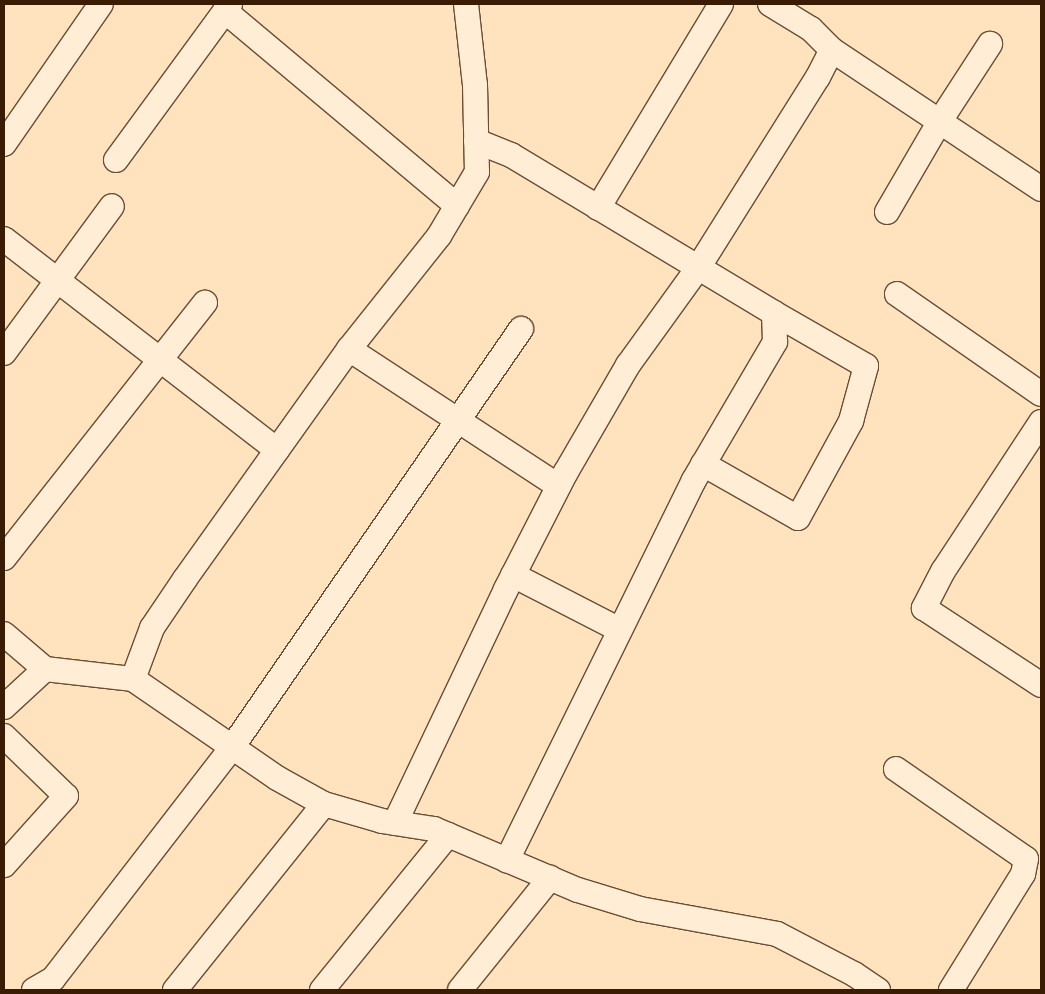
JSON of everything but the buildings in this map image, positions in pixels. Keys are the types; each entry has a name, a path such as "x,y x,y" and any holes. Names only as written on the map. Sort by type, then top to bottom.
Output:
{"street":[{"path":"4,144 101,4"},
{"path":"133,679 152,628 349,349 439,236 477,172 475,85 466,4"},
{"path":"598,208 721,4"},
{"path":"770,4 811,29 832,50 1041,188"},
{"path":"116,160 228,8 457,206"},
{"path":"887,212 940,121 990,44"},
{"path":"395,823 513,575 558,486 628,365 698,268 818,77 832,50"},
{"path":"476,141 511,155 698,268 866,366 851,421 798,518 703,464"},
{"path":"4,353 112,206"},
{"path":"4,239 277,450"},
{"path":"897,294 1041,394"},
{"path":"4,558 205,303"},
{"path":"508,860 703,464 775,342 774,313"},
{"path":"34,990 53,979 233,746 520,329"},
{"path":"349,349 558,486"},
{"path":"1041,422 943,571 924,608 1041,685"},
{"path":"513,575 620,630"},
{"path":"4,634 45,669 133,679 277,778 324,804 395,823 434,829 578,890 640,909 777,934 854,974 878,990"},
{"path":"4,707 45,669"},
{"path":"4,736 66,796 4,865"},
{"path":"896,769 1026,859 1023,874 951,990"},
{"path":"175,990 324,804"},
{"path":"322,990 448,835"},
{"path":"460,990 550,878"}]}
